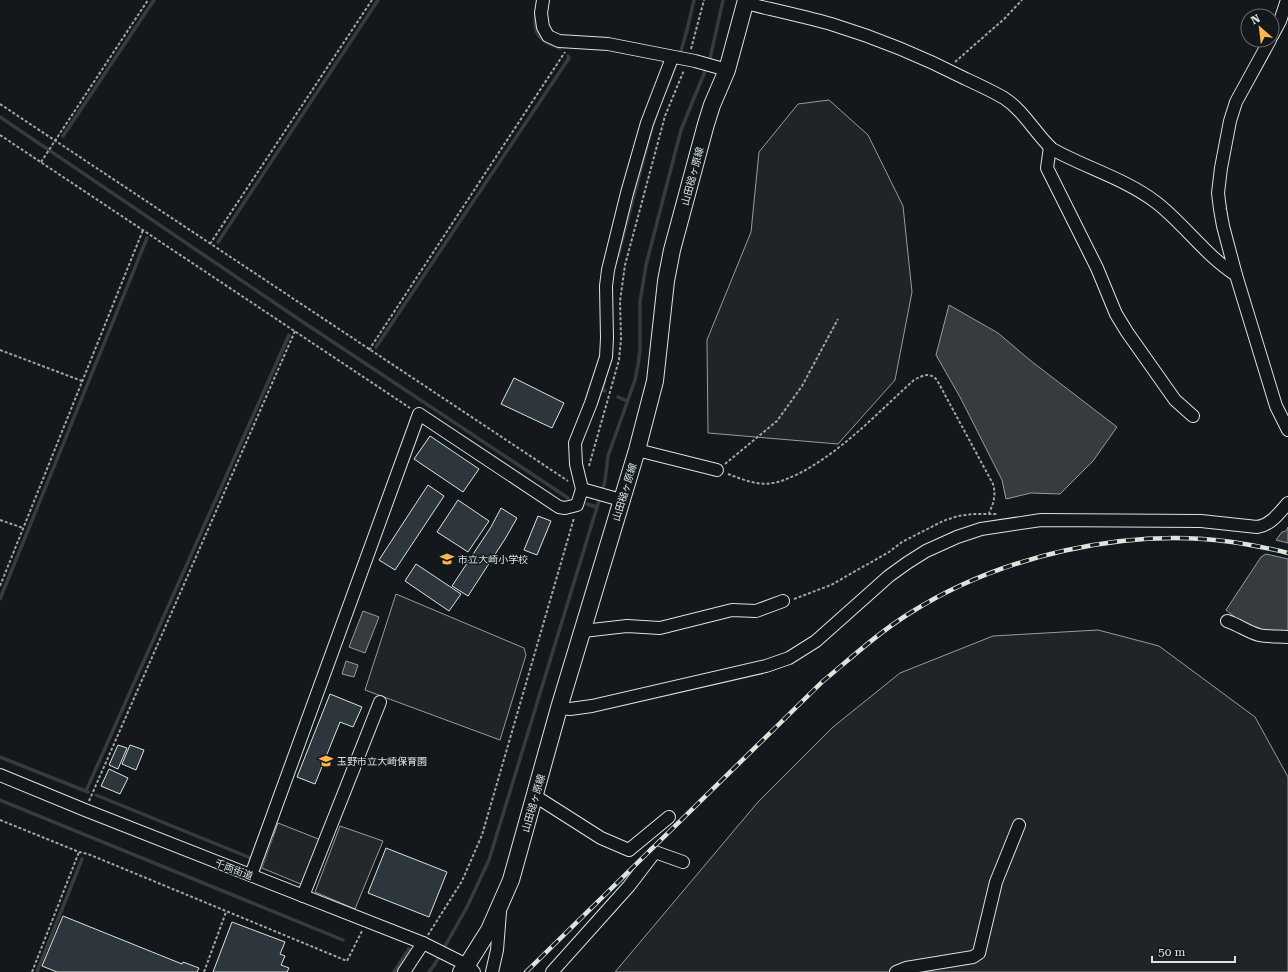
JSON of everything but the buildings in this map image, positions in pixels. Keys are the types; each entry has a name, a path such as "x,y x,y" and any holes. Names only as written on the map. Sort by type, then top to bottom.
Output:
{"main road":[{"name":"山田槌ヶ原線","path":"464,966 489,930 511,880 559,708 637,450 655,381 666,281 672,250 706,124 745,1"}],"street":[{"path":"544,0 541,13 542,27 548,36 559,41 608,44 724,69"},
{"path":"1280,21 1287,0"},
{"path":"745,1 831,25 889,45 947,69 1005,98 1029,121 1050,147 1058,153 1135,189 1156,202 1224,267 1236,275"},
{"path":"1266,48 1236,102 1230,121 1218,193 1220,209 1236,275 1276,406 1288,430"},
{"path":"251,875 419,414 559,507 565,508 578,505 586,490 576,464 575,443 591,403 606,357 608,338 606,286 608,270 647,123 672,58"},
{"path":"1050,147 1047,168 1097,268 1116,314 1175,400 1193,416"},
{"path":"637,450 718,470"},
{"path":"586,490 621,500"},
{"path":"559,708 570,709 592,706 766,666 789,658 816,642 889,576 907,563 926,551 957,537 981,529 1041,520 1201,521 1257,527 1264,526 1270,522 1288,503"},
{"path":"583,631 628,626 660,628 732,610 756,611 783,601"},
{"path":"1227,621 1260,636 1288,637"},
{"path":"303,896 380,702"},
{"name":"千両街道","path":"0,775 368,921 426,945 464,966"},
{"path":"535,796 600,838 629,850 669,817"},
{"path":"896,972 906,968 972,957 979,953 996,882 1019,825"},
{"path":"552,972 629,886 655,852 683,862"},
{"path":"492,972 497,950 501,903"},
{"path":"404,972 426,945"}],"path":[{"path":"40,162 148,0"},
{"path":"210,244 372,0"},
{"path":"0,104 369,350 586,490 619,360 621,339 620,301 625,265 665,116 692,61 704,0"},
{"path":"947,69 1004,19 1022,0"},
{"path":"369,350 572,42"},
{"path":"0,135 419,414"},
{"path":"0,586 142,230"},
{"path":"718,470 777,421 802,386 838,319"},
{"path":"85,810 295,331"},
{"path":"0,350 82,381"},
{"path":"718,470 751,482 771,484 783,481 808,468 841,447 914,380 922,375 928,374 937,380 993,484 995,490 994,500 989,513"},
{"path":"426,945 462,880 482,835 578,505"},
{"path":"783,601 786,602 831,585 889,552 902,542 943,521 958,516 989,513 1005,514"},
{"path":"0,520 23,528"},
{"path":"0,820 79,852 88,854 348,961 368,921"},
{"path":"32,972 79,852"},
{"path":"204,972 226,912"}],"shaded area":[{"path":"829,100 868,135 903,206 912,292 895,380 838,444 708,433 707,340 751,232 759,152 798,104"},
{"path":"949,305 998,333 1031,361 1117,427 1093,461 1060,494 1031,493 1006,499 1002,480 960,397 936,355"},
{"path":"1288,527 1288,543 1276,540 1282,532 1286,531"},
{"path":"1266,554 1288,559 1288,632 1265,632 1253,628 1240,621 1226,610 1261,557"},
{"path":"396,594 524,648 526,655 500,740 365,690"},
{"path":"363,611 379,617 365,653 349,647"},
{"path":"1098,630 1159,646 1255,717 1288,777 1288,972 615,972 758,802 833,727 900,673 993,636"},
{"path":"346,661 358,665 354,677 342,674"},
{"path":"278,823 321,840 303,885 262,868"},
{"path":"340,826 383,841 355,909 315,892"}],"waterway":[{"path":"63,136 154,0"},
{"path":"218,242 378,0"},
{"path":"681,51 694,0"},
{"path":"429,972 467,907 489,860 605,481 608,456 635,380 638,365 640,350 640,302 646,265 681,130 710,59 723,0"},
{"path":"536,11 535,26 539,36 547,42 560,48"},
{"path":"376,347 569,58 568,56"},
{"path":"667,87 676,64"},
{"path":"618,256 657,113"},
{"path":"0,117 297,318 568,498"},
{"path":"0,599 147,238"},
{"path":"86,791 289,335"},
{"path":"605,380 602,390 605,391"},
{"path":"618,397 627,401"},
{"path":"587,504 596,507"},
{"path":"0,757 88,792"},
{"path":"96,795 253,859"},
{"path":"0,800 343,940"},
{"path":"260,869 271,838"},
{"path":"37,972 82,859"},
{"path":"394,972 409,949"}],"railway":[{"path":"526,972 822,682 887,629 910,613 945,593 983,576 1023,562 1065,550 1107,543 1150,539 1191,538 1232,542 1288,553"}],"place":[{"name":"市立大崎小学校","path":"447,559"},
{"name":"玉野市立大崎保育園","path":"326,761"}]}
